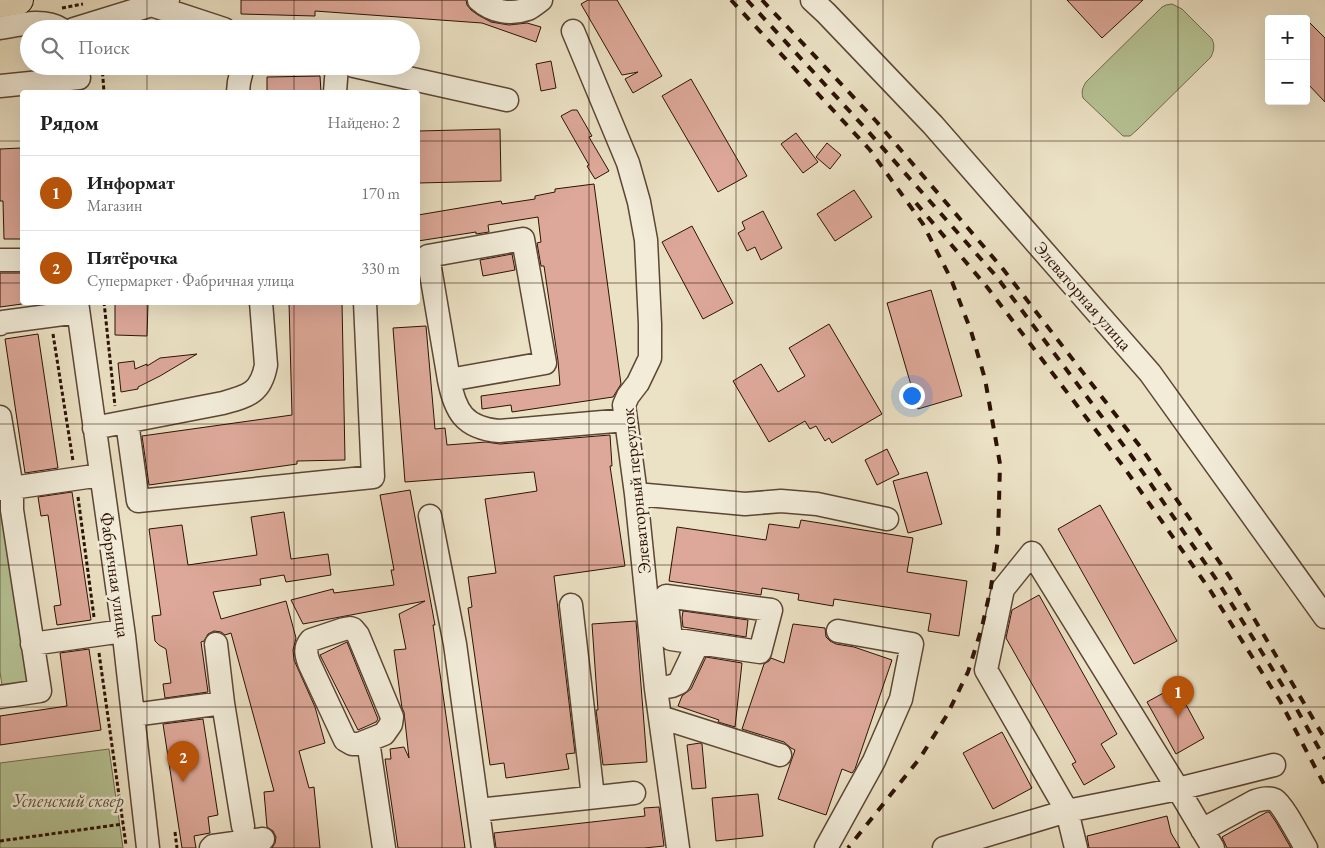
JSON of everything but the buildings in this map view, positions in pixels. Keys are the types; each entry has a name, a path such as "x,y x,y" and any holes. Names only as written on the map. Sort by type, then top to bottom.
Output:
{"main road":[{"path":"0,3 19,0"}],"street":[{"path":"479,0 494,10 515,12 529,8 541,0"},
{"name":"Элеваторная улица","path":"812,0 933,125 1150,373 1325,617"},
{"path":"104,20 160,3 202,20"},
{"path":"0,28 20,25"},
{"name":"Элеваторный переулок","path":"573,31 628,163 639,202 646,240 650,358 638,383 624,405 636,494 656,689 678,848"},
{"path":"238,90 241,75"},
{"path":"336,75 336,90"},
{"path":"394,75 507,100"},
{"path":"0,86 79,79"},
{"path":"449,380 545,364 524,240 428,256 452,398 457,409 475,426 486,430 499,431 626,420"},
{"path":"0,260 20,260"},
{"path":"94,428 223,403 250,394 260,385 265,375 266,365 261,305"},
{"path":"127,422 138,501 373,477 365,305"},
{"path":"0,324 46,316 78,307"},
{"name":"Фабричная улица","path":"78,307 123,631 148,848"},
{"path":"0,417 6,488 12,510 40,691 0,697"},
{"path":"6,488 101,476"},
{"path":"636,494 745,504 781,501 817,504 887,519"},
{"path":"430,516 455,644 482,848"},
{"path":"1076,848 1067,811 986,670 1003,589 1032,553 1208,839 1255,801 1269,799 1278,803 1306,848"},
{"path":"571,605 593,797"},
{"path":"344,629 353,629 358,635 392,717 391,724 384,734 368,741 352,744 345,740 306,656 306,648 311,640 344,629"},
{"path":"32,644 123,631"},
{"path":"826,848 874,761 893,717 900,699 912,644 838,631"},
{"path":"656,689 672,686 679,682 698,643"},
{"path":"216,644 223,703 243,826"},
{"path":"133,715 223,703"},
{"path":"660,717 780,755"},
{"path":"368,741 384,848"},
{"path":"944,848 1067,811 1178,789 1274,765"},
{"path":"478,810 634,793"},
{"path":"211,848 213,846 263,839"}],"path":[{"path":"103,75 104,90"},
{"path":"46,316 52,328 54,338 76,479 96,635 127,848"},
{"path":"0,841 124,824"},
{"path":"175,832 178,848"}],"green space":[{"path":"1172,4 1182,9 1212,39 1214,46 1212,55 1137,130 1130,136 1123,136 1083,98 1083,87 1162,7"},
{"path":"0,497 31,689 3,692 0,672"},
{"name":"Успенский сквер","path":"109,749 123,848 0,848 0,763"}],"railway":[{"path":"731,0 870,150 923,224 951,279 971,331 985,379 1000,464 998,540 991,587 982,627 968,672 947,715 920,758 848,848"},
{"path":"747,0 866,129 996,276 1133,458 1218,582 1291,699 1325,759"},
{"path":"762,0 876,121 1003,269 1142,449 1229,576 1325,739"},
{"path":"916,203 987,287 1123,466 1210,590 1280,701 1325,786"}],"place":[{"name":"Информат","path":"1178,717"},
{"name":"Пятёрочка","path":"183,782"}]}
